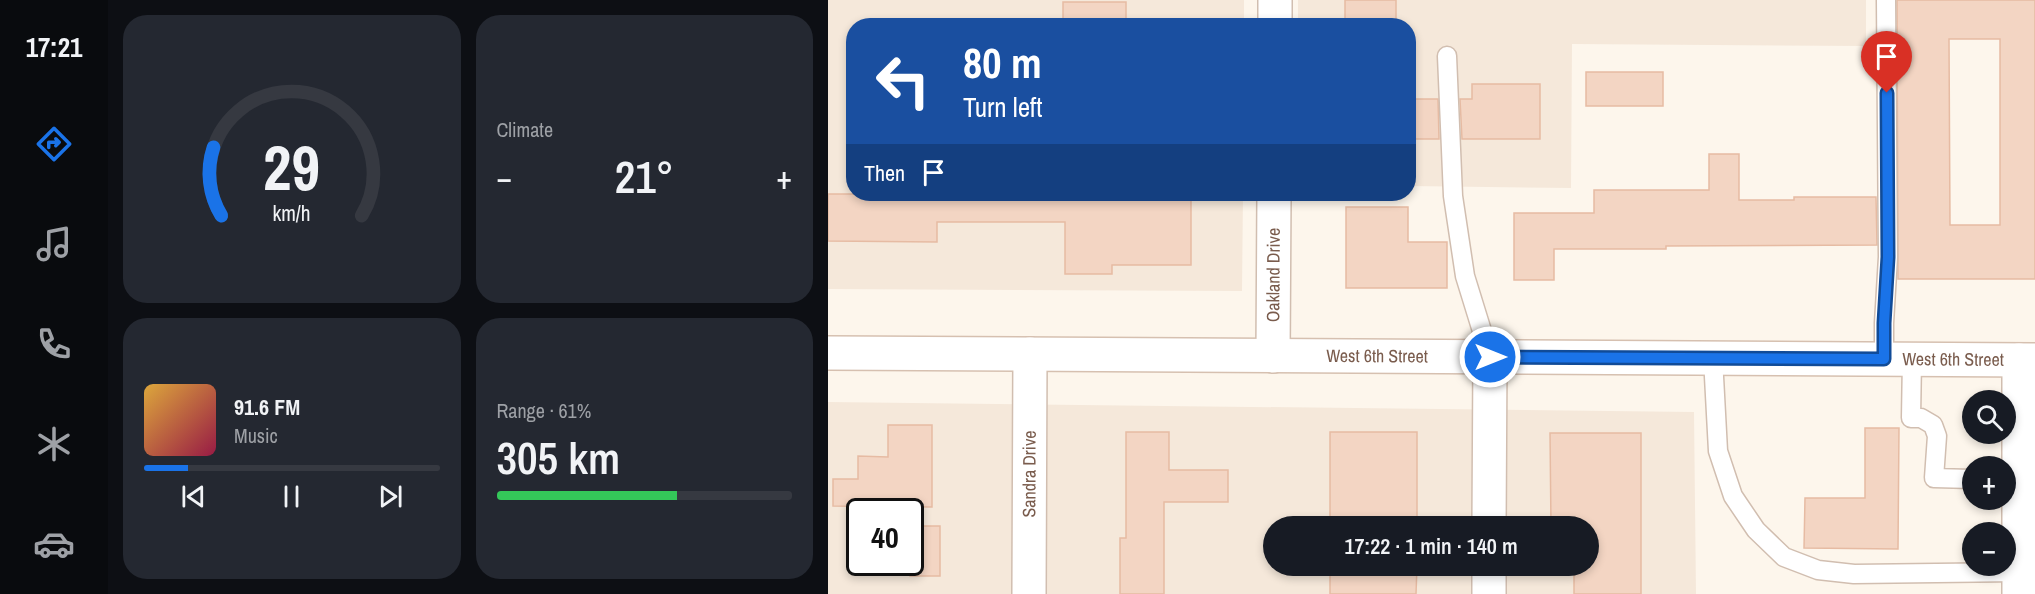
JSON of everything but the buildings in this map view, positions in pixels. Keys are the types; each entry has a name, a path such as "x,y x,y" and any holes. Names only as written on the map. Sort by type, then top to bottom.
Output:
{"street":[{"path":"1275,0 1275,18"},
{"name":"Oakland Drive","path":"1273,356 1274,201"},
{"name":"West 6th Street","path":"828,353 2027,360"},
{"name":"Sandra Drive","path":"1029,594 1030,354"},
{"path":"1489,516 1490,357"},
{"path":"2019,583 2019,474 2027,360"},
{"path":"1489,576 1489,594"}],"lane":[{"path":"1886,0 1888,257 1884,323 1898,359 1911,417 1921,417 1934,425 1937,436 1934,478 1962,479"},
{"path":"1447,56 1453,195 1465,276 1490,357"},
{"path":"1713,358 1718,451 1733,496 1756,530 1784,556 1818,570 2019,583"}],"shaded area":[{"path":"828,0 1244,0 1244,18 846,18 846,201 1243,201 1242,291 828,289"},
{"path":"1298,0 1866,0 1866,46 1572,44 1571,188 1416,186 1416,18 1298,18"},
{"path":"828,402 1694,412 1696,594 828,594"}],"route":[{"path":"1490,357 1884,359 1888,257 1887,93"}]}
